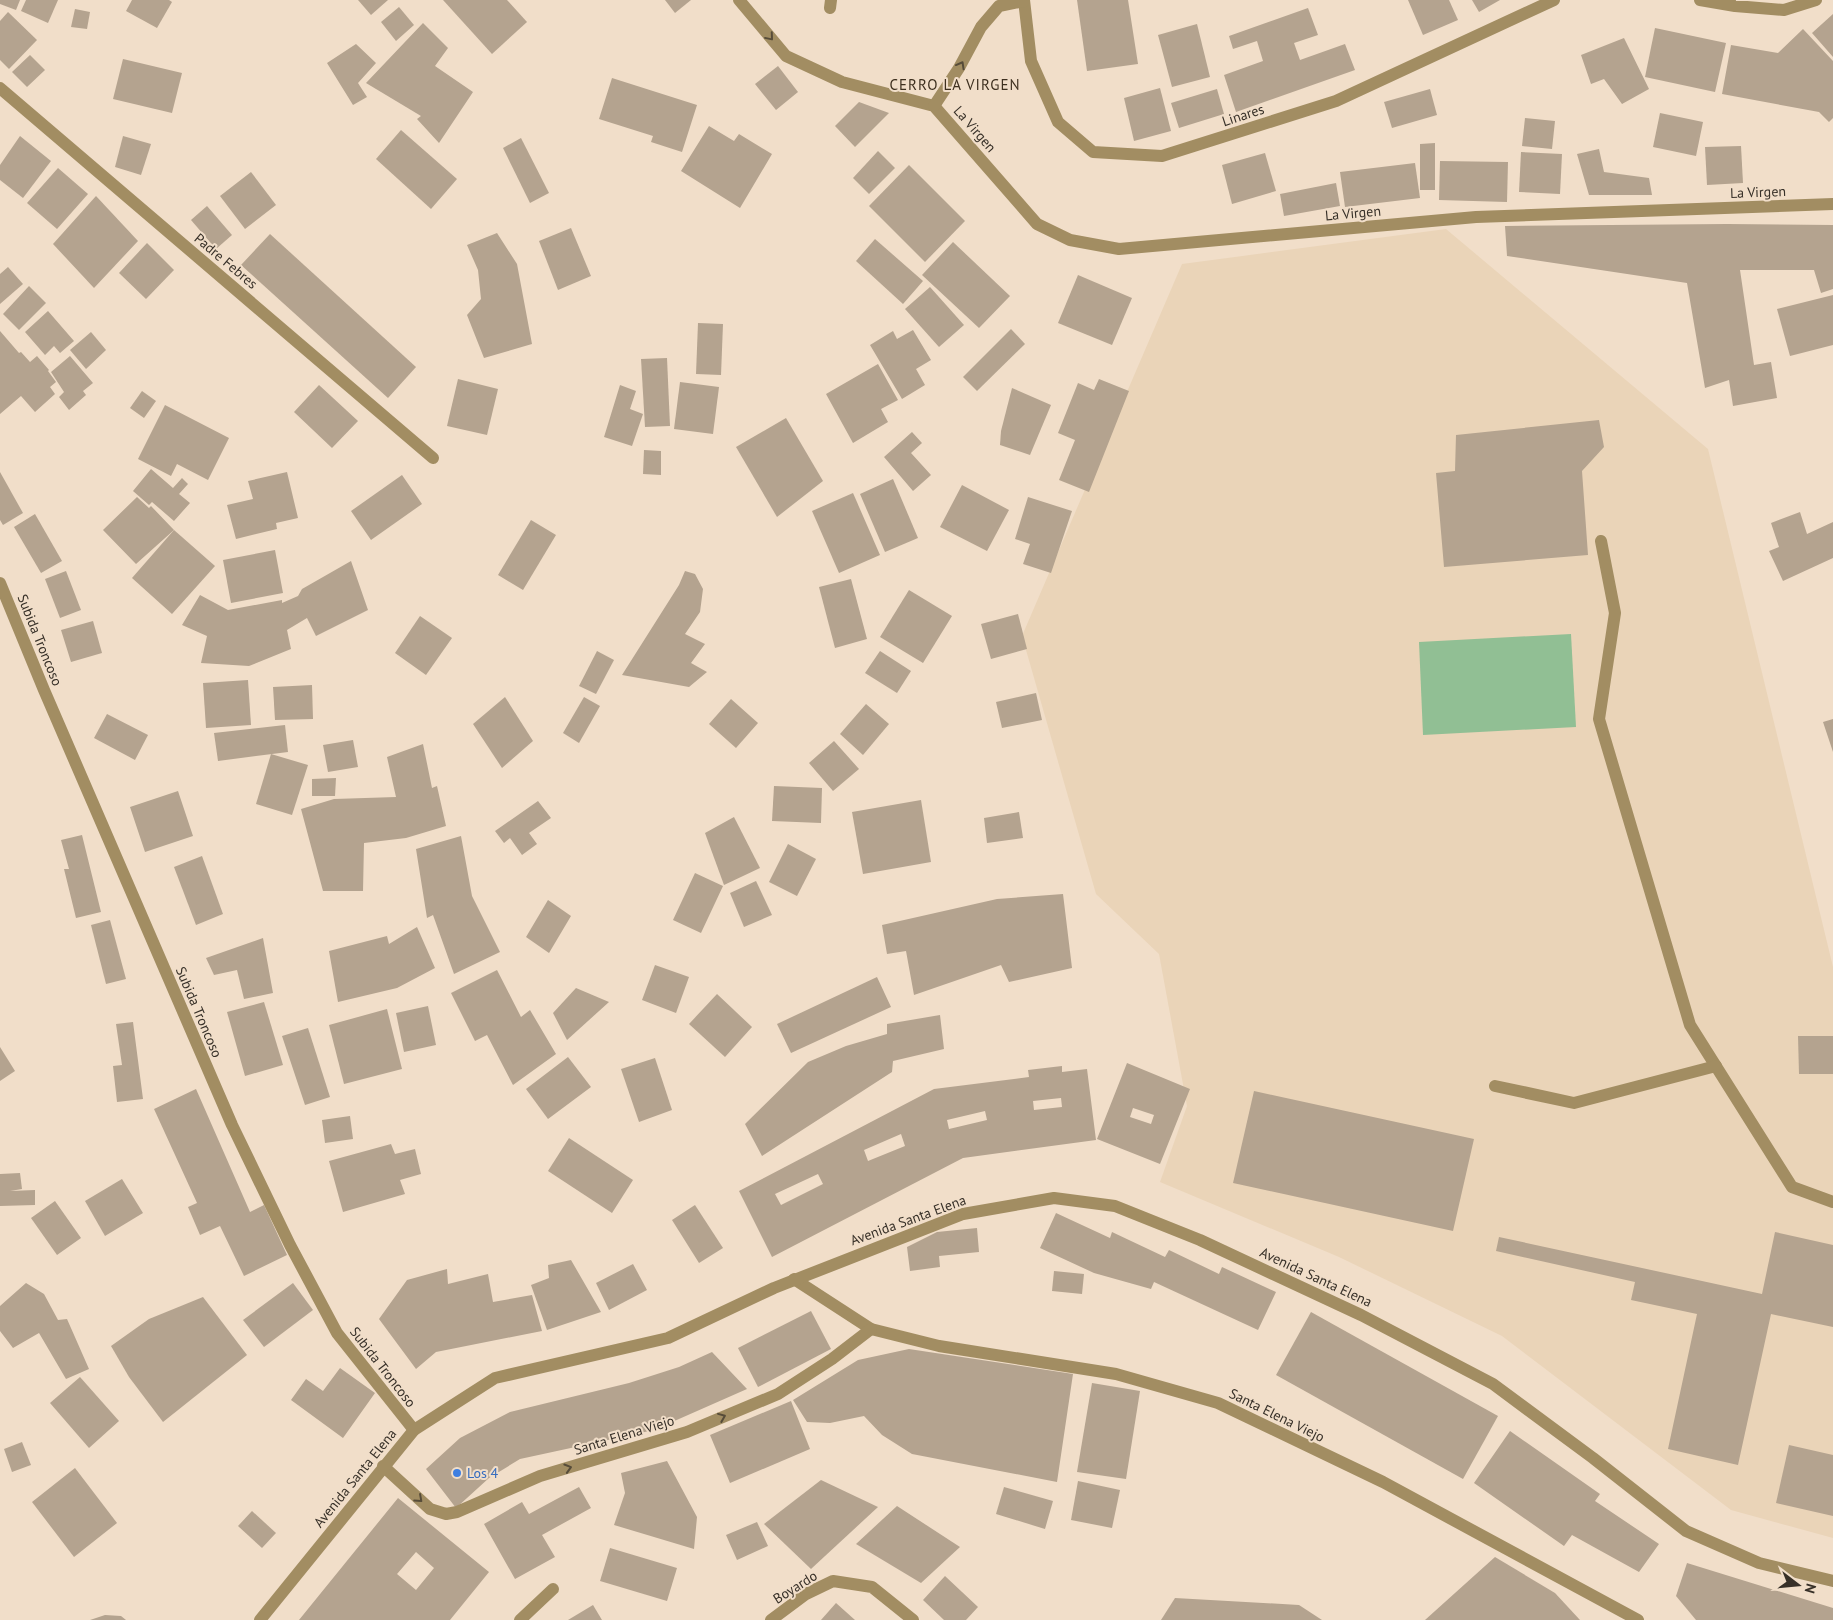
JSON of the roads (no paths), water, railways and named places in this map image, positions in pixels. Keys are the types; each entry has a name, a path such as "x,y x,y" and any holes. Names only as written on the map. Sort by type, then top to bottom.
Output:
{"street":[{"name":"La Virgen","path":"739,0 786,56 842,82 934,106 1037,224 1070,240 1119,248 1476,218 1833,204"},
{"name":"La Virgen","path":"934,106 959,68 981,27 999,6 1024,0"},
{"name":"Linares","path":"1024,0 1032,61 1058,122 1093,152 1162,156 1336,100 1554,0"},
{"path":"1700,0 1735,6 1784,10 1816,0"},
{"name":"Padre Febres","path":"0,88 433,458"},
{"path":"1601,541 1615,613 1600,719 1690,1025 1792,1187 1833,1202"},
{"name":"Subida Troncoso","path":"0,582 44,690 228,1116 282,1228 337,1333 414,1430"},
{"path":"1496,1086 1574,1103 1716,1066"},
{"name":"Avenida Santa Elena","path":"260,1620 414,1430 495,1378 668,1338 794,1279 963,1214 1054,1198 1115,1206 1200,1240 1328,1299 1493,1384 1593,1458 1686,1531 1758,1563 1833,1581"},
{"name":"Santa Elena Viejo","path":"794,1279 871,1328 939,1346 1116,1374 1218,1404 1383,1482 1638,1620"},
{"name":"Santa Elena Viejo","path":"383,1466 430,1509 446,1514 457,1512 540,1476 688,1432 778,1394 832,1359 871,1328"},
{"name":"Boyardo","path":"771,1620 806,1594 833,1581 872,1587 914,1620"},
{"path":"520,1620 553,1589"}],"place":[{"name":"Los 4","path":"457,1473"}],"district":[{"name":"CERRO LA VIRGEN","path":"955,85"}]}
